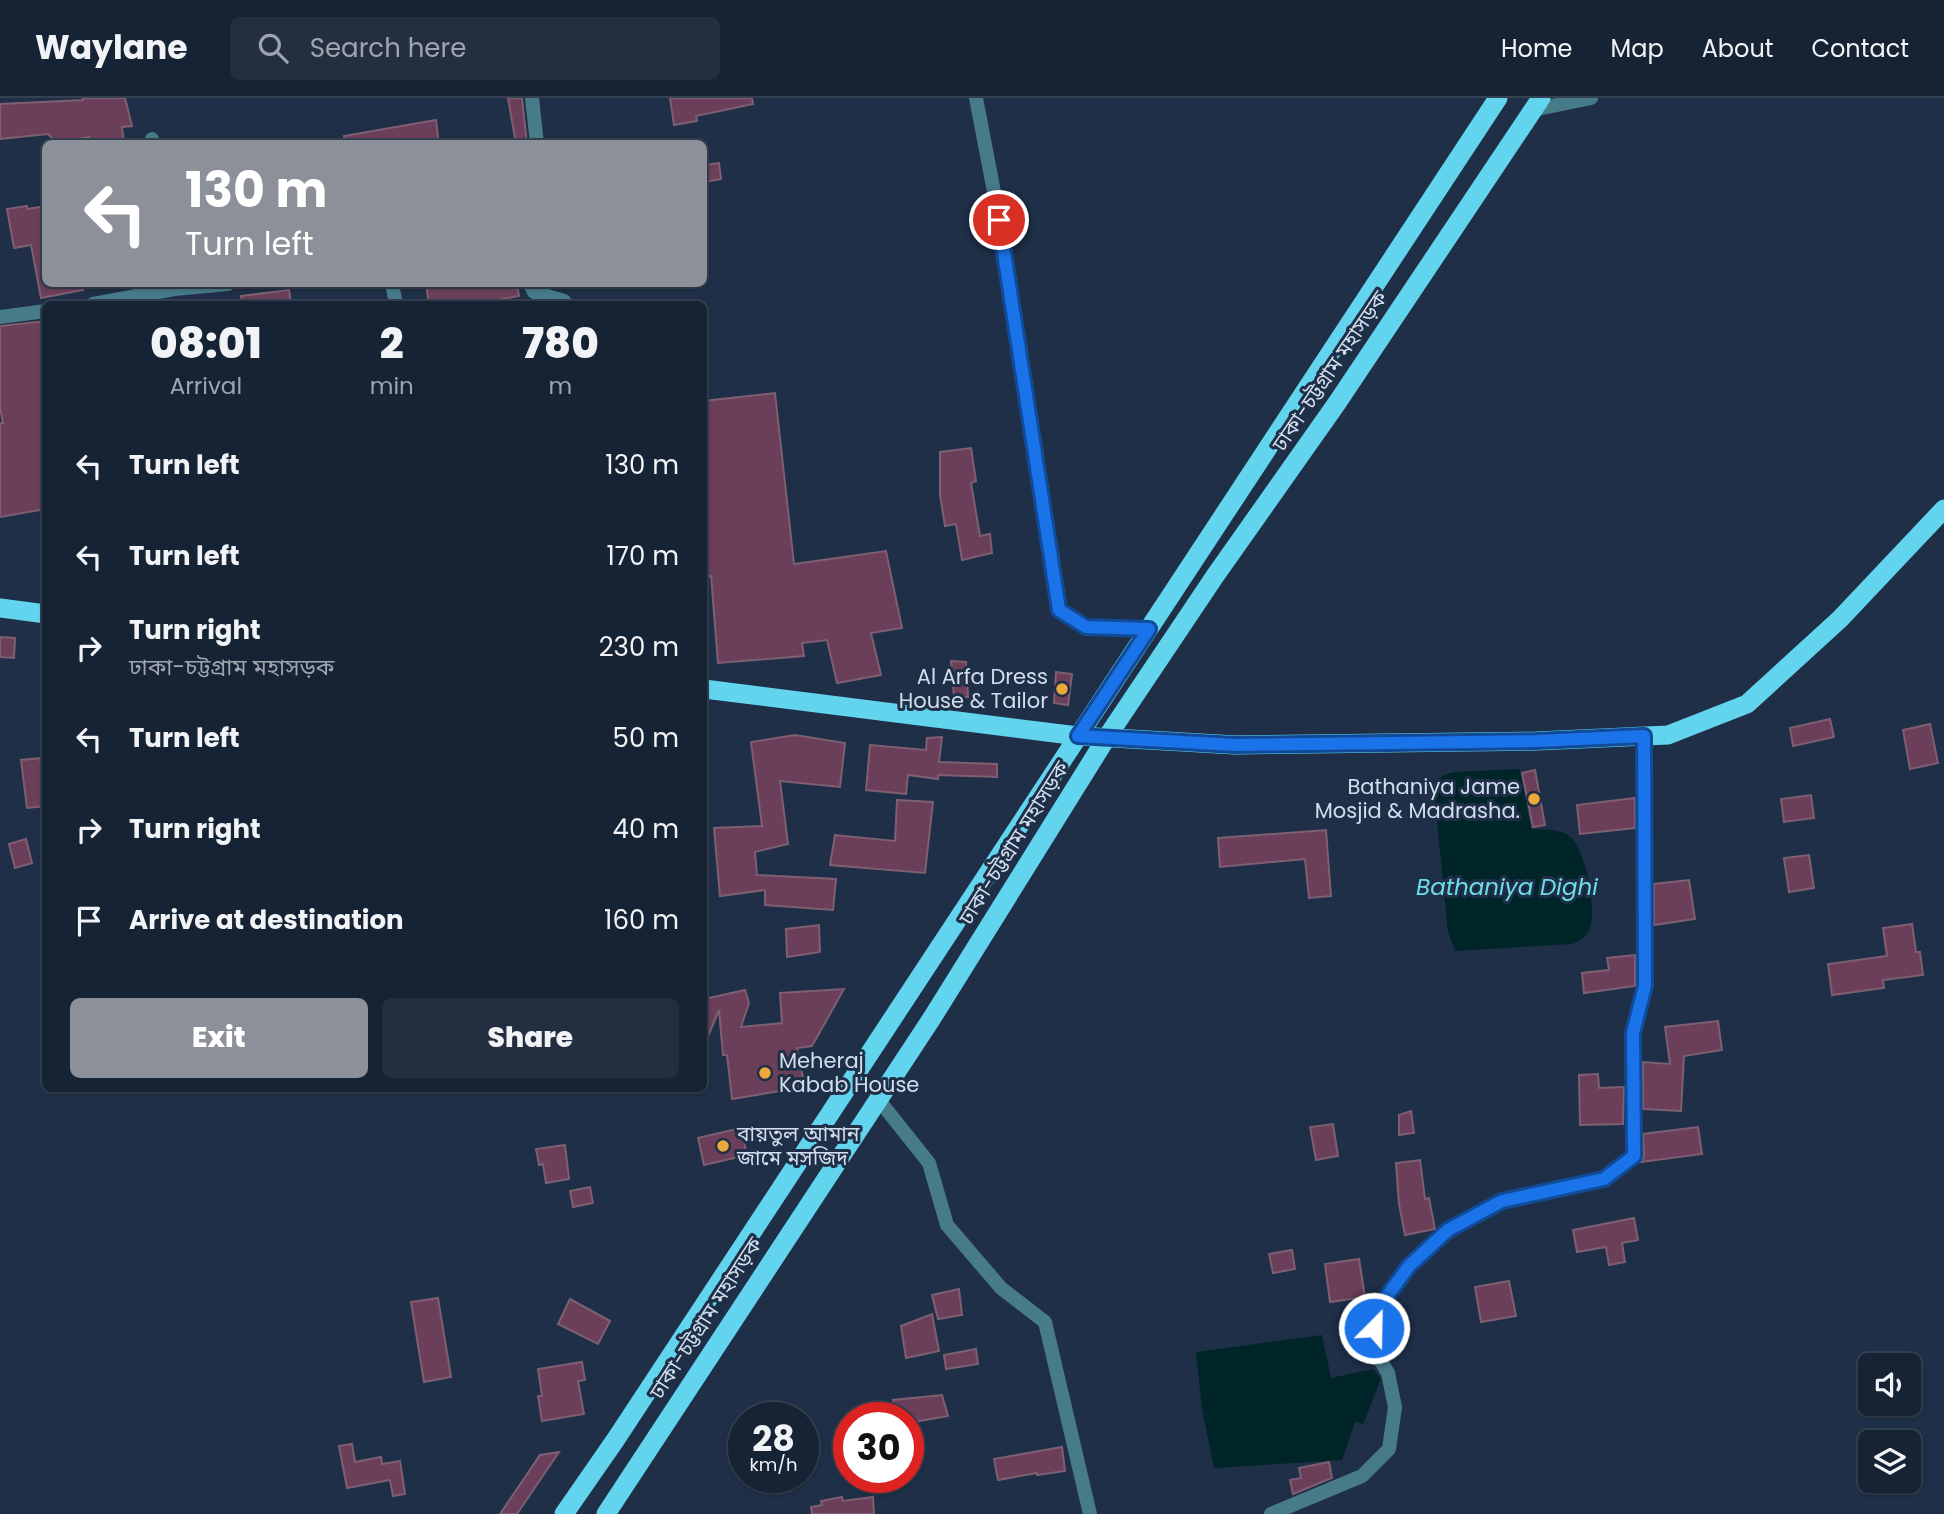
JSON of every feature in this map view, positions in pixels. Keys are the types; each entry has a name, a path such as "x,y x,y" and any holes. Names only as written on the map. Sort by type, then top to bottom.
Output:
{"highway":[{"name":"ঢাকা-চট্টগ্রাম মহাসড়ক","path":"564,1514 616,1439 1498,98"},
{"name":"ঢাকা-চট্টগ্রাম মহাসড়ক","path":"606,1514 932,1018 1107,737 1537,104"},
{"path":"707,689 1078,736 1235,745 1537,741 1668,735 1747,704 1840,619 1944,509"},
{"path":"0,608 42,613"}],"street":[{"path":"532,98 537,140"},
{"path":"976,98 1004,244 1059,610 1086,627 1149,629"},
{"path":"1537,104 1591,98"},
{"path":"106,301 170,287"},
{"path":"532,287 534,292 564,301"},
{"path":"0,317 42,312"},
{"path":"1272,1514 1362,1476 1389,1449 1395,1408 1388,1373 1371,1345 1377,1310 1409,1266 1448,1230 1502,1201 1604,1179 1634,1156 1633,1033 1645,986 1644,736"},
{"path":"878,1099 929,1163 947,1225 1001,1288 1045,1322 1090,1514"}],"water":[{"name":"Bathaniya Dighi","path":"1518,769 1531,829 1565,833 1581,853 1591,896 1589,931 1586,936 1572,944 1455,951 1448,932 1434,791 1438,779 1456,772"},
{"path":"1322,1335 1331,1378 1373,1369 1381,1379 1363,1424 1355,1422 1342,1460 1214,1468 1202,1409 1196,1352"}],"building":[{"path":"125,98 132,126 122,127 124,140 89,140 89,137 54,140 48,134 0,139 0,104"},
{"path":"508,98 522,98 527,140 515,140"},
{"path":"670,98 752,98 753,104 696,116 697,121 674,125"},
{"path":"436,120 438,140 344,140 344,136"},
{"path":"719,163 721,179 707,181 707,165"},
{"path":"42,207 42,287 83,287 83,290 41,298 31,245 14,248 7,209"},
{"path":"426,287 518,287 519,296 502,301 429,301"},
{"path":"289,290 291,301 242,301 241,296"},
{"path":"42,321 42,510 0,517 0,423 3,423 0,408 0,326"},
{"path":"775,393 794,564 886,551 902,628 871,633 881,675 837,683 827,640 802,643 804,656 718,663 711,576 707,577 707,401"},
{"path":"971,448 976,481 971,483 980,536 990,534 992,553 962,560 956,524 945,526 940,495 940,452"},
{"path":"0,637 15,638 14,658 0,657"},
{"path":"951,661 966,662 968,697 954,697"},
{"name":"Al Arfa Dress House & Tailor","path":"1056,672 1072,674 1068,705 1054,703"},
{"path":"1830,719 1834,737 1793,746 1790,728"},
{"path":"1930,724 1938,763 1910,769 1903,730"},
{"path":"795,735 845,743 840,787 780,781 788,844 755,852 757,875 836,879 833,910 765,905 765,890 720,896 714,828 762,826 751,742"},
{"path":"942,737 939,762 997,764 997,777 938,775 938,779 908,775 906,794 866,790 870,745 926,750 927,738"},
{"path":"40,758 42,806 27,808 21,760"},
{"name":"Bathaniya Jame Mosjid & Madrasha.","path":"1535,770 1545,825 1533,827 1522,773"},
{"path":"1811,795 1814,818 1784,822 1781,799"},
{"path":"1635,798 1635,828 1580,834 1577,805"},
{"path":"897,800 933,802 925,873 830,865 835,835 895,841"},
{"path":"1326,830 1331,896 1309,898 1305,859 1220,867 1218,838"},
{"path":"26,839 32,863 15,868 9,844"},
{"path":"1809,855 1814,888 1789,892 1784,858"},
{"path":"1689,880 1695,919 1654,925 1654,884"},
{"path":"1912,924 1923,975 1883,980 1884,988 1832,995 1828,964 1887,956 1883,928"},
{"path":"819,925 820,952 787,957 786,929"},
{"path":"1635,955 1635,986 1584,993 1582,973 1609,970 1607,958"},
{"path":"844,989 812,1046 797,1048 805,1087 732,1099 727,1055 723,1055 719,1010 707,1039 707,998 745,990 749,1003 741,1027 782,1023 780,993"},
{"path":"1718,1021 1722,1050 1684,1056 1681,1111 1643,1109 1643,1062 1670,1064 1665,1027"},
{"path":"1598,1074 1599,1088 1624,1087 1623,1124 1580,1125 1579,1075"},
{"path":"1411,1111 1414,1133 1399,1135 1399,1115"},
{"path":"1333,1124 1338,1156 1316,1160 1310,1127"},
{"path":"1698,1127 1702,1154 1641,1162 1644,1157 1643,1134"},
{"name":"বায়তুল আমান জামে মসজিদ","path":"741,1128 747,1155 704,1165 698,1138"},
{"path":"565,1145 569,1179 546,1183 543,1164 539,1165 536,1149"},
{"path":"1420,1160 1425,1199 1429,1198 1435,1229 1405,1235 1399,1204 1396,1163"},
{"path":"590,1187 593,1203 573,1207 570,1191"},
{"path":"1634,1218 1638,1240 1622,1243 1625,1262 1609,1265 1606,1247 1577,1252 1573,1230"},
{"path":"1292,1250 1295,1269 1273,1273 1269,1254"},
{"path":"1359,1259 1365,1297 1330,1302 1325,1264"},
{"path":"1509,1281 1516,1316 1481,1322 1475,1287"},
{"path":"959,1289 962,1315 938,1319 932,1295"},
{"path":"438,1298 451,1377 424,1382 411,1302"},
{"path":"570,1299 610,1321 598,1344 558,1324"},
{"path":"932,1314 939,1351 906,1358 901,1326"},
{"path":"976,1349 978,1364 946,1369 944,1355"},
{"path":"582,1362 585,1380 578,1381 584,1414 542,1421 538,1369"},
{"path":"942,1395 948,1416 924,1420 924,1402 893,1400"},
{"path":"352,1444 355,1462 381,1457 382,1464 400,1461 405,1494 393,1496 390,1480 347,1488 339,1446"},
{"path":"1062,1447 1065,1471 998,1480 994,1459"},
{"path":"559,1452 517,1514 500,1514 540,1455"},
{"path":"1329,1462 1332,1478 1293,1494 1290,1480 1301,1478 1299,1468"},
{"path":"842,1497 843,1501 873,1497 874,1514 812,1514 811,1507 822,1505 821,1501"}],"place":[{"name":"Al Arfa Dress House & Tailor","path":"1062,689"},
{"name":"Bathaniya Jame Mosjid & Madrasha.","path":"1534,799"},
{"name":"Meheraj Kabab House","path":"765,1073"},
{"name":"বায়তুল আমান জামে মসজিদ","path":"723,1146"}],"route":[{"path":"999,220 1059,610 1086,627 1149,629 1078,736 1235,745 1537,741 1644,736 1645,986 1633,1033 1634,1156 1604,1179 1502,1201 1448,1230 1409,1266 1377,1310 1374,1328"}]}
